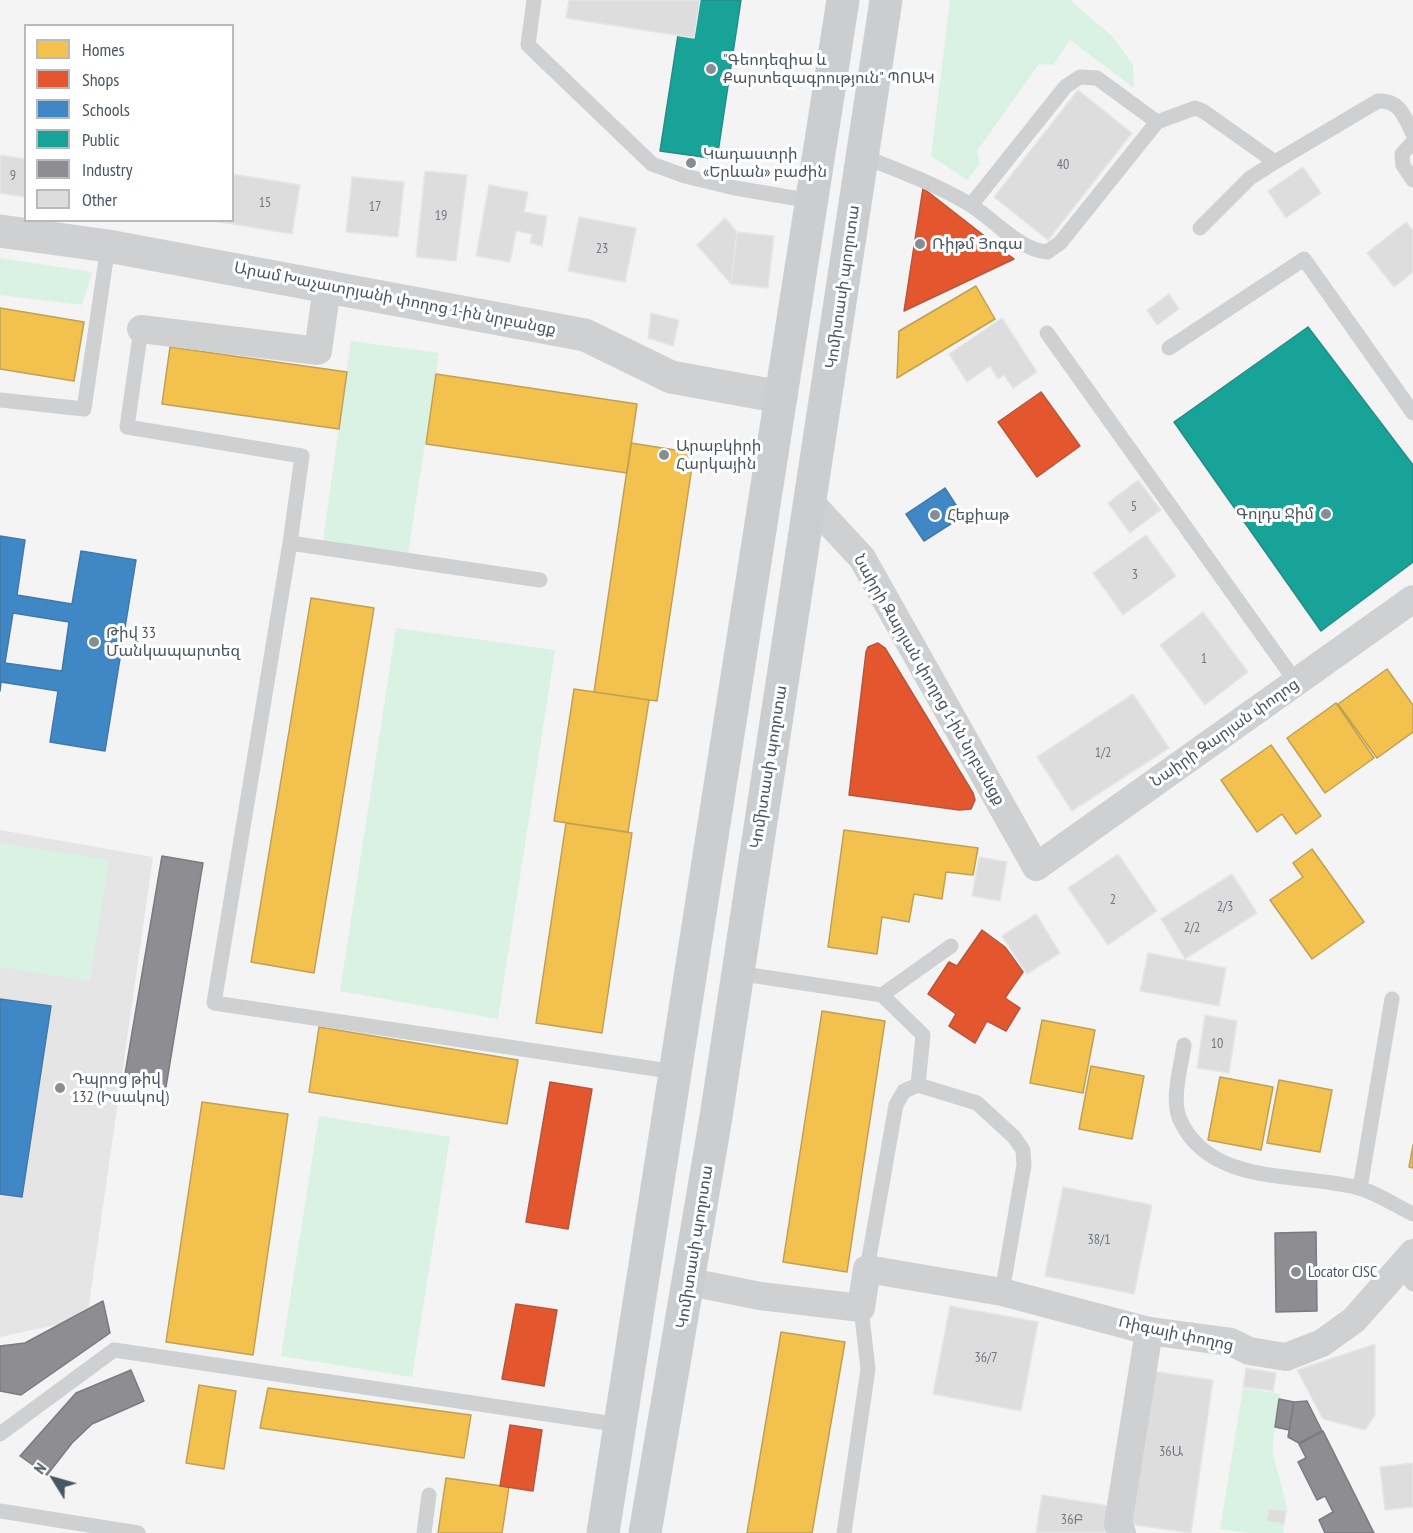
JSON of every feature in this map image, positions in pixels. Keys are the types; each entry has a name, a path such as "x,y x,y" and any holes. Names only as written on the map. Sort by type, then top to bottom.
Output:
{"main road":[{"path":"603,1533 843,0"},
{"name":"Կոմիտասի պողոտա","path":"645,1533 690,1282 886,0"}],"street":[{"name":"Արամ Խաչատրյանի փողոց 1-ին նրբանցք","path":"0,231 108,246 585,335 671,376 781,397"},
{"path":"141,328 318,351 327,287"},
{"name":"Նաիրի Զարյան փողոց 1-ին նրբանցք","path":"810,502 862,558 1036,867"},
{"name":"Նաիրի Զարյան փողոց","path":"1036,867 1413,599"},
{"name":"Ռիգայի փողոց","path":"867,1269 1002,1292 1149,1331 1231,1342 1249,1351 1286,1357 1322,1343 1354,1320 1408,1268"},
{"path":"690,1282 760,1296 861,1308 867,1269"},
{"path":"1122,1533 1118,1524 1149,1331"}],"lane":[{"path":"534,0 528,45 652,164 685,176 735,188 812,201"},
{"path":"971,205 1066,86 1080,77 1097,78 1157,122"},
{"path":"1200,228 1250,178 1378,101 1390,100 1400,107 1413,134"},
{"path":"862,156 923,181 971,205 1032,251 1047,252 1060,243 1157,122 1195,108 1203,111 1275,162"},
{"path":"1413,142 1402,154 1403,165 1413,180"},
{"path":"0,400 84,409 108,246"},
{"path":"1168,348 1304,259 1413,413"},
{"path":"141,328 127,427 302,456 290,543 214,1003 676,1072"},
{"path":"1047,333 1296,682"},
{"path":"290,543 540,580"},
{"path":"882,995 951,946"},
{"path":"737,973 882,995 923,1035 918,1085"},
{"path":"1360,1188 1392,999"},
{"path":"1184,1045 1176,1103 1180,1122 1200,1149 1221,1164 1245,1170 1360,1188 1413,1214"},
{"path":"867,1269 896,1105 904,1091 918,1085 977,1103 1014,1137 1023,1150 1024,1165 1002,1292"},
{"path":"844,1533 868,1370 861,1308"},
{"path":"0,1448 1,1432 114,1350 621,1425"},
{"path":"424,1533 429,1495"},
{"path":"0,1511 138,1533"}],"shaded area":[{"name":"Դպրոց թիվ 132 (Իսակով)","path":"0,830 153,857 87,1318 0,1337"}],"green space":[{"path":"950,0 1070,0 1113,37 1133,65 1134,88 1070,40 1053,65 1039,64 977,151 980,164 967,180 931,156"},
{"path":"0,258 92,272 82,305 0,295"},
{"path":"351,341 439,353 407,560 322,548"},
{"path":"396,628 555,650 498,1019 340,991"},
{"path":"0,843 109,860 90,981 0,967"},
{"path":"319,1116 450,1137 412,1377 281,1356"},
{"path":"1243,1388 1280,1394 1273,1453 1287,1508 1283,1533 1249,1533 1220,1529"}],"building: Homes":[{"path":"976,286 995,319 897,378 899,331"},
{"path":"0,308 84,322 74,381 0,369"},
{"path":"170,347 347,372 339,429 162,404"},
{"path":"436,374 637,404 627,473 426,444"},
{"path":"631,443 694,453 657,701 594,692"},
{"path":"311,598 374,608 314,973 251,962"},
{"path":"1387,669 1413,705 1413,732 1377,758 1338,704"},
{"path":"574,689 649,700 628,832 554,821"},
{"path":"1336,703 1374,758 1325,793 1287,738"},
{"path":"1271,745 1321,816 1296,834 1282,814 1257,832 1221,780"},
{"path":"566,823 632,833 602,1033 536,1023"},
{"path":"844,830 978,848 973,875 946,872 942,899 914,894 909,922 882,917 877,954 828,947"},
{"path":"1312,849 1364,922 1312,959 1270,900 1303,877 1293,863"},
{"path":"822,1011 885,1021 847,1272 783,1262"},
{"path":"1042,1020 1095,1030 1083,1093 1030,1083"},
{"path":"319,1027 518,1060 507,1124 309,1092"},
{"path":"1091,1066 1144,1076 1132,1139 1079,1129"},
{"path":"1220,1077 1273,1087 1261,1150 1208,1140"},
{"path":"1279,1080 1332,1090 1320,1152 1267,1143"},
{"path":"202,1102 288,1114 253,1355 166,1342"},
{"path":"1413,1145 1413,1168 1409,1167"},
{"path":"781,1332 845,1342 812,1533 747,1533"},
{"path":"199,1385 236,1391 224,1469 186,1463"},
{"path":"268,1388 471,1415 464,1458 260,1428"},
{"path":"446,1478 509,1487 502,1533 438,1533"}],"building: Shops":[{"path":"923,188 1014,259 904,311"},
{"path":"1041,392 1080,446 1037,477 998,422"},
{"path":"878,643 885,648 973,793 975,800 971,809 959,810 849,795 866,652 868,647"},
{"path":"982,930 1005,947 1023,972 1005,998 1020,1008 1006,1031 987,1021 975,1043 949,1026 956,1014 928,994 949,962 957,966"},
{"path":"550,1082 592,1089 568,1229 526,1222"},
{"path":"516,1304 557,1310 544,1386 502,1379"},
{"path":"510,1425 542,1430 533,1491 500,1486"}],"building: Schools":[{"name":"Հեքիաթ","path":"945,488 963,516 924,541 906,514"},
{"name":"Թիվ 33 Մանկապարտեզ","path":"0,536 25,540 17,595 72,604 81,551 136,560 105,751 50,742 58,691 1,682 0,691","holes":["13,613 69,622 62,671 5,663"]},
{"path":"0,999 51,1006 22,1197 0,1194"}],"building: Public":[{"path":"700,0 741,0 717,159 660,151 678,35 694,38"},
{"name":"Գոլդս Ջիմ","path":"1308,327 1413,465 1413,562 1321,631 1174,422"}],"building: Industry":[{"path":"162,856 203,863 166,1087 124,1080"},
{"name":"Locator CJSC","path":"1316,1232 1317,1311 1276,1312 1275,1233"},
{"path":"103,1301 110,1333 21,1395 0,1391 0,1346 25,1343"},
{"path":"131,1370 144,1401 92,1424 72,1443 47,1475 20,1456 76,1393"},
{"path":"1279,1399 1294,1402 1289,1430 1275,1427"},
{"path":"1307,1401 1322,1431 1299,1443 1288,1437 1294,1402"},
{"path":"1323,1431 1374,1533 1325,1533 1319,1520 1333,1512 1325,1496 1317,1500 1298,1462 1306,1458 1299,1444"}],"building: Other":[{"path":"569,0 700,0 694,38 566,18"},
{"path":"1078,90 1132,133 1048,240 994,197"},
{"path":"0,155 24,159 24,197 0,193"},
{"path":"1303,167 1321,193 1286,218 1268,191"},
{"path":"425,171 467,175 456,261 416,257"},
{"path":"234,174 300,185 292,234 220,222 234,222"},
{"path":"352,177 404,182 398,237 346,232"},
{"path":"489,185 528,192 524,212 547,216 542,246 530,243 532,234 516,231 510,262 476,256"},
{"path":"579,217 636,228 625,282 568,271"},
{"path":"725,218 737,232 731,284 697,245"},
{"path":"1406,222 1413,231 1413,272 1394,287 1367,253"},
{"path":"737,232 774,236 768,288 731,284"},
{"path":"1169,294 1179,309 1157,325 1147,310"},
{"path":"651,313 679,320 673,346 648,338"},
{"path":"1002,318 1037,372 1013,388 1004,375 998,379 990,366 967,382 949,354"},
{"path":"1138,480 1161,510 1130,533 1108,503"},
{"path":"1146,535 1176,576 1123,615 1093,573"},
{"path":"1203,612 1248,672 1205,705 1160,645"},
{"path":"1133,694 1169,748 1072,811 1037,757"},
{"path":"1118,854 1157,911 1108,945 1068,888"},
{"path":"979,857 1007,862 1000,901 972,896"},
{"path":"1232,874 1257,913 1185,959 1161,919"},
{"path":"1036,914 1060,953 1027,974 1002,936"},
{"path":"1148,953 1226,968 1219,1006 1140,991"},
{"path":"1205,1015 1237,1021 1229,1073 1197,1068"},
{"path":"1063,1187 1152,1205 1134,1294 1045,1276"},
{"path":"950,1306 1038,1322 1021,1411 933,1394"},
{"path":"1375,1344 1375,1415 1365,1430 1323,1419 1297,1370"},
{"path":"1246,1368 1276,1373 1273,1391 1243,1387"},
{"path":"1151,1371 1213,1380 1191,1533 1128,1524"},
{"path":"1413,1463 1413,1507 1385,1510 1380,1467"},
{"path":"1042,1495 1109,1506 1105,1533 1036,1533"},
{"path":"1269,1509 1286,1511 1284,1524 1267,1521"}],"place":[{"name":"\"Գեոդեզիա և Քարտեզագրություն\" ՊՈԱԿ","path":"711,69"},
{"name":"Կադաստրի «Երևան» բաժին","path":"691,163"},
{"name":"Ռիթմ Յոգա","path":"920,244"},
{"name":"Արաբկիրի Հարկային","path":"664,455"},
{"name":"Գոլդս Ջիմ","path":"1326,514"},
{"name":"Հեքիաթ","path":"935,515"},
{"name":"Թիվ 33 Մանկապարտեզ","path":"94,642"},
{"name":"Դպրոց թիվ 132 (Իսակով)","path":"60,1088"},
{"name":"Locator CJSC","path":"1296,1272"}]}
